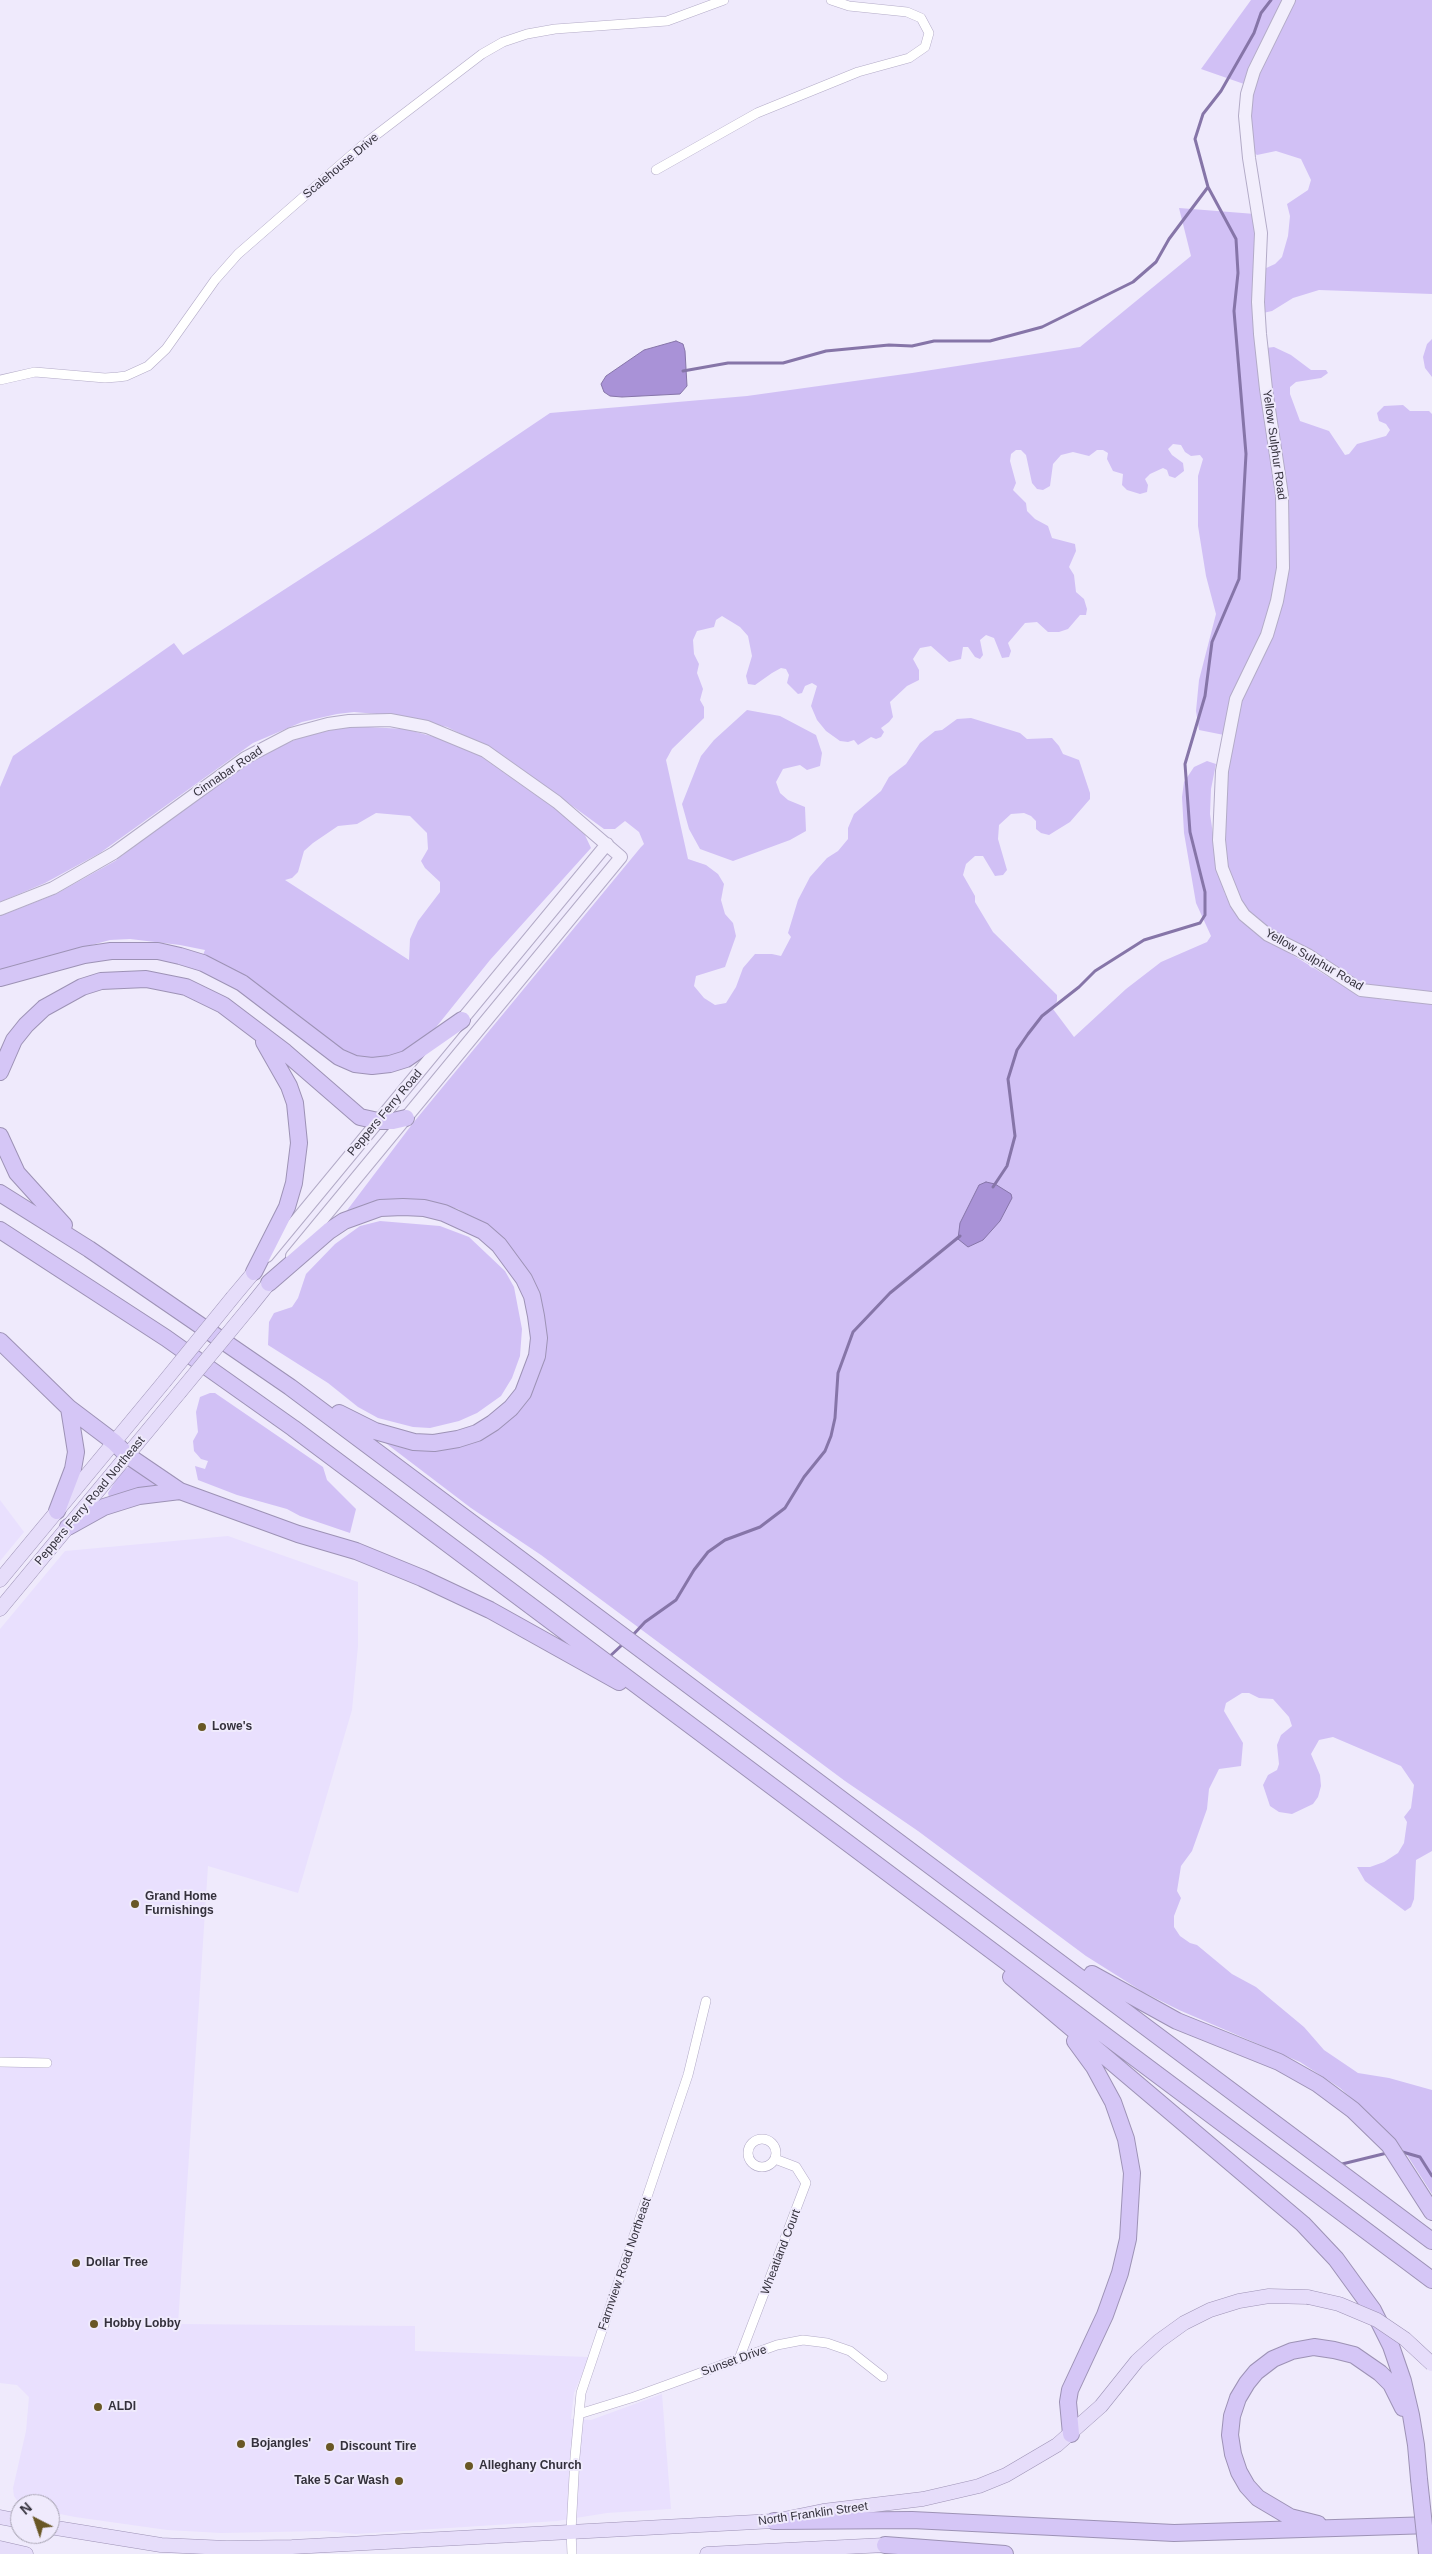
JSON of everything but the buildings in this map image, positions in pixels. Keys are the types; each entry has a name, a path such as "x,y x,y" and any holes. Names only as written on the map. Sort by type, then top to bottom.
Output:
{"highway":[{"path":"0,978 84,955 111,952 158,951 180,956 203,963 242,983 339,1057 355,1064 372,1066 390,1064 406,1059 462,1020"},
{"path":"0,1072 14,1040 26,1025 44,1008 82,987 101,981 146,979 186,987 223,1005 285,1052 360,1117 392,1122 406,1118"},
{"path":"240,1018 256,1033 280,1066 295,1103 298,1123 299,1143 294,1183 286,1206 254,1272"},
{"path":"0,1136 17,1173 49,1211 89,1249"},
{"path":"0,1194 89,1249 290,1387 1432,2241"},
{"path":"269,1283 329,1231 344,1222 380,1208 424,1208 464,1220 482,1231 499,1245 524,1279 532,1296 539,1338 537,1356 523,1393 511,1408 477,1433 458,1440 434,1443 395,1438 352,1420 290,1387"},
{"path":"0,1230 143,1322 262,1405 1432,2280"},
{"path":"0,1341 69,1408 114,1442 127,1455 180,1491 298,1534 356,1551 422,1578 490,1610 664,1705"},
{"path":"57,1511 74,1469 76,1452 69,1408"},
{"path":"68,1527 104,1508 139,1496 180,1491"},
{"path":"908,1888 1061,2021 1303,2224 1336,2259 1373,2310 1391,2346 1403,2381 1414,2435 1426,2554"},
{"path":"985,1906 1104,1982 1177,2021 1280,2062 1318,2084 1353,2110 1389,2145 1432,2212"},
{"path":"1061,2021 1094,2067 1113,2102 1126,2139 1132,2173 1128,2239 1120,2273 1105,2315 1070,2390 1068,2402 1071,2434"},
{"path":"1347,2529 1290,2517 1258,2498 1247,2486 1233,2454 1230,2434 1232,2416 1238,2398 1247,2383 1256,2372 1273,2359 1292,2351 1314,2347 1334,2350 1361,2359 1380,2372 1399,2399 1414,2435"},
{"path":"774,2521 912,2520 1174,2533 1432,2525"},
{"path":"885,2545 1005,2554"}],"main road":[{"name":"Peppers Ferry Road","path":"164,1382 254,1272"},
{"name":"Peppers Ferry Road","path":"179,1393 269,1283"},
{"name":"Peppers Ferry Road Northeast","path":"0,1580 164,1382"},
{"name":"Peppers Ferry Road Northeast","path":"0,1609 179,1393"},
{"name":"North Franklin Street","path":"60,2529 162,2545 227,2548 369,2544 571,2531 774,2521 823,2511 915,2500 979,2486 1032,2461 1071,2434 1101,2406 1137,2361 1158,2341 1184,2323 1210,2310 1269,2296 1308,2298 1339,2304 1377,2320 1405,2339 1432,2364"},
{"path":"707,2554 836,2551 885,2545 934,2554"},
{"path":"0,2548 26,2554"}],"street":[{"name":"Scalehouse Drive","path":"0,380 35,372 105,378 126,376 148,366 166,350 215,280 238,254 363,145 482,54 502,42 527,34 555,29 667,21 724,0"},
{"path":"656,170 757,113 858,72 909,58 925,47 929,32 921,18 907,12 849,6 831,0"},
{"name":"Yellow Sulphur Road","path":"1289,0 1254,71 1247,94 1245,116 1249,158 1261,233 1258,302 1260,334 1266,389 1282,495 1283,568 1277,601 1266,635 1236,700 1222,770 1219,840 1222,868 1236,903 1244,915 1268,935 1308,955 1361,990 1432,998"},
{"name":"Cinnabar Road","path":"0,910 53,888 108,857 219,775 267,746 308,729 348,721 390,720 409,723 463,740 507,764 583,822 621,857"},
{"name":"Peppers Ferry Road","path":"254,1272 607,844"},
{"name":"Peppers Ferry Road","path":"269,1283 621,857"},
{"name":"Farmview Road Northeast","path":"572,2554 571,2531 582,2393 688,2075 706,2001"},
{"path":"0,2062 47,2064"},
{"name":"Wheatland Court","path":"739,2359 806,2183 796,2167 775,2159"},
{"name":"Sunset Drive","path":"579,2414 634,2397 777,2345 803,2340 827,2343 850,2351 883,2378"}],"shaded area":[{"path":"1251,0 1283,0 1244,84 1201,69"},
{"path":"1295,0 1432,0 1432,294 1319,290 1293,298 1272,311 1263,313 1264,269 1275,264 1282,257 1288,236 1290,216 1287,204 1308,190 1311,180 1301,159 1276,151 1257,155 1251,150 1251,92 1283,21"},
{"path":"1179,208 1255,214 1276,468 1277,558 1275,586 1267,617 1224,735 1199,730 1196,711 1199,680 1216,614 1206,576 1198,526 1198,476 1203,459 1200,455 1191,456 1185,452 1181,445 1173,444 1168,449 1172,455 1183,463 1184,471 1175,478 1169,476 1167,470 1163,468 1150,474 1145,479 1148,485 1147,492 1140,494 1127,490 1122,485 1123,474 1113,471 1107,459 1108,453 1103,450 1097,450 1089,456 1073,452 1061,455 1053,464 1050,486 1043,490 1037,489 1032,483 1026,455 1021,450 1016,450 1011,454 1010,461 1016,483 1013,490 1026,503 1027,511 1035,519 1048,526 1052,538 1075,544 1076,551 1069,567 1074,575 1076,592 1084,599 1087,609 1086,615 1080,615 1068,629 1059,632 1048,632 1037,622 1025,623 1008,643 1011,651 1009,657 1002,658 994,638 986,635 980,640 983,655 980,659 975,657 968,647 963,647 961,659 949,662 931,646 920,648 913,659 919,670 919,680 907,686 890,702 893,717 881,728 884,732 881,737 876,739 871,737 858,745 854,740 848,742 840,741 826,731 817,720 811,706 817,686 812,683 805,686 802,693 798,694 787,683 789,675 786,669 781,668 755,685 748,684 746,676 752,656 748,636 740,627 722,616 716,620 714,627 697,631 693,640 694,654 699,664 697,673 703,689 700,700 704,707 704,718 672,749 666,760 688,859 706,865 718,874 724,884 721,900 725,914 733,923 736,936 725,967 696,976 694,986 704,998 715,1005 726,1003 736,987 743,968 755,954 781,956 791,937 788,933 798,900 810,877 848,839 848,828 854,814 881,791 889,777 906,764 920,743 935,731 942,730 957,719 971,718 1020,733 1027,739 1052,738 1063,754 1079,760 1090,793 1090,799 1070,822 1049,835 1041,833 1036,829 1036,821 1031,816 1024,813 1011,814 999,825 998,839 1007,870 1003,875 995,876 983,856 975,856 966,864 963,875 975,896 975,902 993,932 1057,995 1057,1001 1053,1009 1074,1037 1126,989 1161,962 1207,942 1211,936 1196,903 1184,833 1182,797 1184,782 1194,767 1207,761 1216,764 1211,789 1210,814 1219,874 1225,894 1235,912 1281,948 1350,990 1385,1000 1432,1003 1432,1851 1416,1860 1414,1899 1411,1907 1405,1911 1365,1881 1357,1867 1370,1867 1384,1862 1398,1853 1404,1843 1407,1822 1404,1817 1411,1808 1414,1785 1401,1766 1333,1737 1319,1740 1311,1754 1320,1775 1321,1786 1318,1797 1313,1804 1292,1814 1279,1812 1270,1806 1263,1785 1268,1775 1277,1770 1279,1764 1277,1745 1281,1735 1292,1726 1289,1717 1273,1699 1259,1698 1249,1693 1242,1693 1226,1703 1224,1711 1243,1743 1241,1766 1219,1769 1209,1789 1207,1809 1192,1851 1181,1866 1177,1891 1181,1898 1174,1916 1174,1927 1180,1936 1190,1943 1197,1945 1232,1974 1256,1987 1304,2027 1324,2050 1358,2073 1389,2078 1432,2090 1432,2194 1407,2155 1378,2122 1340,2088 1300,2062 1179,2010 1143,1992 1086,1956 918,1831 845,1781 541,1555 471,1508 379,1438 466,1440 534,1377 530,1277 519,1258 491,1229 458,1209 423,1200 345,1213 413,1123 644,844 639,832 625,821 615,829 604,829 501,754 447,727 399,716 354,712 302,722 253,743 100,853 45,883 0,902 0,787 13,756 174,643 183,655 375,531 550,413 747,396 1080,347 1191,256"},
{"path":"1432,339 1432,377 1425,368 1423,357 1427,344"},
{"path":"676,341 683,344 685,351 687,386 680,394 622,397 610,396 604,392 601,384 606,376 644,350"},
{"path":"1274,347 1291,355 1311,370 1326,370 1328,373 1321,378 1296,382 1290,387 1290,394 1300,421 1329,431 1345,455 1349,454 1357,444 1386,436 1390,430 1386,424 1379,421 1377,413 1384,406 1403,405 1410,411 1429,411 1432,414 1432,993 1364,986 1253,919 1232,887 1223,842 1229,760 1243,695 1275,622 1284,470 1266,348"},
{"path":"747,710 780,716 816,735 822,753 820,766 807,770 800,765 783,769 776,782 780,793 788,800 805,807 806,831 790,840 733,861 700,849 689,829 682,804 701,756 714,740"},
{"path":"349,726 405,729 442,739 476,753 554,808 584,833 591,848 490,960 433,1031 416,1046 394,1056 370,1059 350,1056 242,975 203,955 205,950 180,945 130,939 110,940 0,970 0,916 56,894 115,861 242,766 302,737","holes":["376,813 410,816 427,833 428,849 421,861 425,868 440,882 440,892 418,921 410,939 409,960 285,880 292,878 298,872 304,851 338,826 357,824"]},
{"path":"986,1182 995,1184 1011,1194 1012,1198 1000,1221 983,1240 968,1247 958,1239 960,1223 979,1185"},
{"path":"380,1221 440,1226 469,1237 505,1271 514,1287 522,1329 520,1356 512,1378 501,1396 477,1413 459,1421 430,1428 413,1427 378,1418 358,1407 328,1383 268,1345 269,1322 274,1313 292,1307 298,1298 306,1274 335,1244 360,1226"},
{"path":"215,1393 323,1467 327,1480 356,1509 350,1533 300,1516 287,1509 237,1495 198,1480 195,1466 205,1469 208,1461 201,1459 194,1451 193,1441 198,1432 196,1412 200,1397"},
{"path":"130,1466 137,1468 158,1486 140,1488 109,1497 108,1493 121,1472"},
{"path":"0,1500 24,1532 0,1561"},
{"path":"228,1536 358,1582 358,1646 352,1710 298,1893 208,1866 178,2324 415,2326 415,2351 589,2357 574,2393 571,2419 591,2420 662,2394 671,2509 607,2513 557,2521 356,2534 324,2531 221,2533 167,2530 75,2517 60,2514 60,2494 14,2494 13,2488 26,2431 29,2397 17,2385 0,2383 0,1629 65,1551"}],"waterway":[{"path":"993,1187 1007,1166 1015,1136 1008,1079 1017,1050 1042,1016 1079,987 1095,971 1144,940 1200,923 1205,915 1205,892 1190,832 1185,764 1205,696 1212,642 1239,579 1246,454 1234,311 1238,273 1236,239 1208,187 1195,139 1203,114 1221,91 1254,33 1261,13 1271,0"},
{"path":"683,371 728,363 783,363 826,351 889,345 912,346 934,341 990,341 1042,327 1133,282 1156,262 1169,239 1208,187"},
{"path":"632,1636 645,1622 676,1600 694,1570 708,1552 725,1540 760,1527 785,1508 804,1477 825,1451 831,1436 835,1418 838,1373 853,1332 890,1293 960,1236"},
{"path":"608,1658 623,1644"},
{"path":"1399,2151 1420,2157 1432,2176"},
{"path":"1338,2165 1387,2153"}],"place":[{"name":"Lowe's","path":"202,1727"},
{"name":"Grand Home Furnishings","path":"135,1904"},
{"name":"Dollar Tree","path":"76,2263"},
{"name":"Hobby Lobby","path":"94,2324"},
{"name":"ALDI","path":"98,2407"},
{"name":"Bojangles'","path":"241,2444"},
{"name":"Discount Tire","path":"330,2447"},
{"name":"Alleghany Church","path":"469,2466"},
{"name":"Take 5 Car Wash","path":"399,2481"}]}
